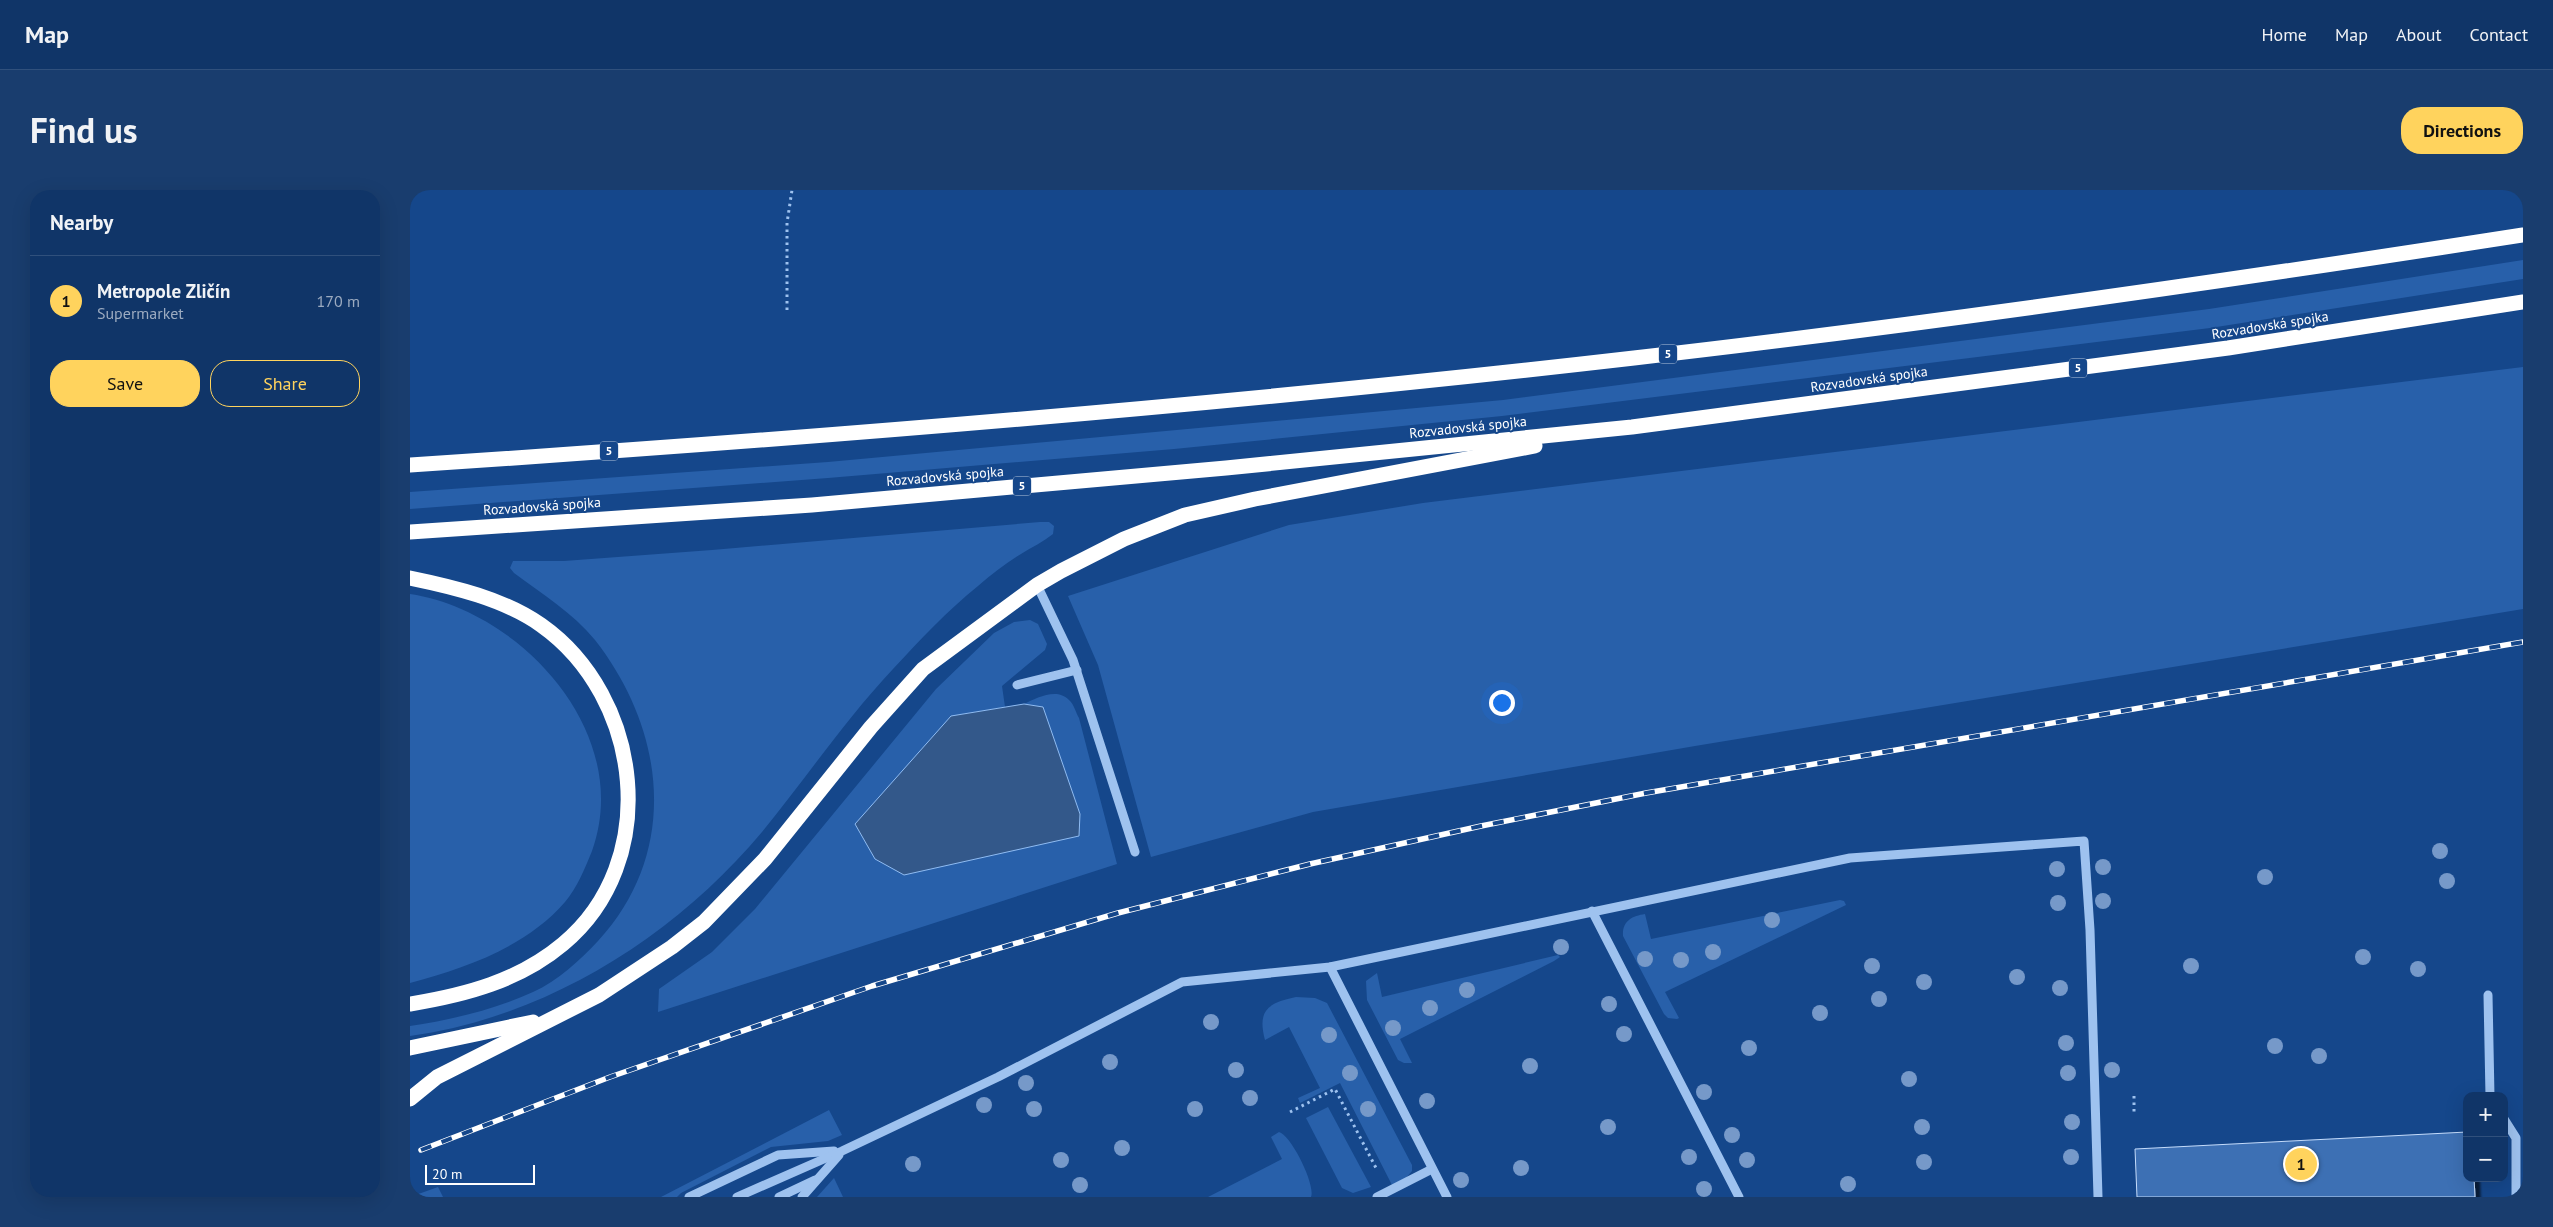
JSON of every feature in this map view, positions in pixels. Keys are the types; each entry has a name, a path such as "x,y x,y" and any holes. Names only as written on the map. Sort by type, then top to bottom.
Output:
{"highway":[{"name":"5","path":"410,465 808,437 1228,400 1630,359 2194,286 2523,235"},
{"name":"Rozvadovská spojka","path":"410,532 812,505 1236,467 1632,427 2219,349 2523,302"},
{"path":"410,1099 437,1077 559,1016 639,970 704,922 765,859 871,727 923,668 1037,585 1090,555 1185,515 1255,499 1632,427"},
{"path":"410,578 457,589 500,603 540,625 564,645 582,666 609,710 625,760 630,804 624,846 611,881 585,921 565,943 537,964 504,980 461,994 410,1004"},
{"path":"410,1048 559,1016"}],"lane":[{"path":"1037,585 1077,670 1135,852"},
{"path":"1017,685 1077,670"},
{"path":"737,1197 842,1151 998,1077 1182,982 1330,967 1850,858 2084,841 2090,930 2098,1197"},
{"path":"1592,911 1739,1197"},
{"path":"1330,967 1447,1197"},
{"path":"2488,995 2490,1092"},
{"path":"2508,1126 2516,1138 2516,1197"},
{"path":"802,1197 842,1151"},
{"path":"689,1197 778,1155 842,1151"},
{"path":"1377,1197 1432,1169"},
{"path":"779,1197 817,1178"}],"path":[{"path":"787,310 787,223 792,190"},
{"path":"1290,1112 1335,1089 1376,1168"},
{"path":"2134,1096 2134,1114"}],"shaded area":[{"path":"2523,260 2523,279 2210,328 1502,416 1174,449 828,478 410,509 410,492 828,462 1503,400 2209,309"},
{"path":"2523,367 2523,609 1695,746 1313,812 1151,857 1098,665 1068,596 1289,525 1423,503"},
{"path":"1049,522 1054,526 1053,534 993,573 955,605 876,688 842,728 762,832 727,870 689,906 648,938 604,966 558,991 510,1011 461,1026 410,1036 410,1026 441,1021 504,1004 542,987 568,970 598,941 624,906 642,869 652,831 654,791 649,752 637,713 619,675 595,640 577,621 514,573 510,568 513,561 564,561"},
{"path":"410,594 452,605 492,625 528,652 559,685 582,723 597,764 601,807 592,851 584,871 565,902 549,918 532,932 494,954 473,963 410,983"},
{"path":"1030,620 1038,624 1047,644 1045,650 1002,686 1005,707 951,716 1043,708 1024,704 1053,694 1059,694 1069,700 1079,718 1117,864 658,1012 659,989 712,952 755,909 936,689 994,633 1014,622"},
{"path":"1024,704 1043,707 1080,814 1079,836 904,875 875,859 855,824 951,716"},
{"path":"1840,900 1844,901 1846,905 1665,992 1679,1018 1677,1019 1668,1018 1664,1014 1623,936 1624,927 1629,920 1645,914 1651,939"},
{"path":"1558,955 1560,957 1554,961 1400,1039 1412,1063 1404,1063 1398,1060 1367,1000 1366,981 1377,973 1382,997"},
{"path":"1296,997 1315,998 1327,1003 1412,1165 1412,1171 1406,1178 1392,1185 1340,1083 1300,1103 1298,1098 1320,1088 1289,1027 1265,1040 1263,1030 1264,1015 1272,1005"},
{"path":"1328,1107 1371,1187 1353,1193 1342,1188 1306,1118"},
{"path":"829,1110 842,1135 828,1141 771,1147 681,1193 677,1197 661,1197"},
{"path":"1279,1132 1290,1142 1301,1161 1310,1182 1311,1197 1208,1197 1282,1159 1271,1137"},
{"path":"834,1178 843,1197 817,1197"},
{"path":"438,1187 443,1197 410,1197"}],"building":[{"path":"2463,1132 2463,1182 2474,1182 2475,1197 2137,1197 2135,1149"}],"railway":[{"path":"421,1150 610,1077 872,986 1118,913 1310,864 1481,826 1646,793 2523,642"}],"place":[{"name":"Metropole Zličín","path":"2301,1164"}]}
